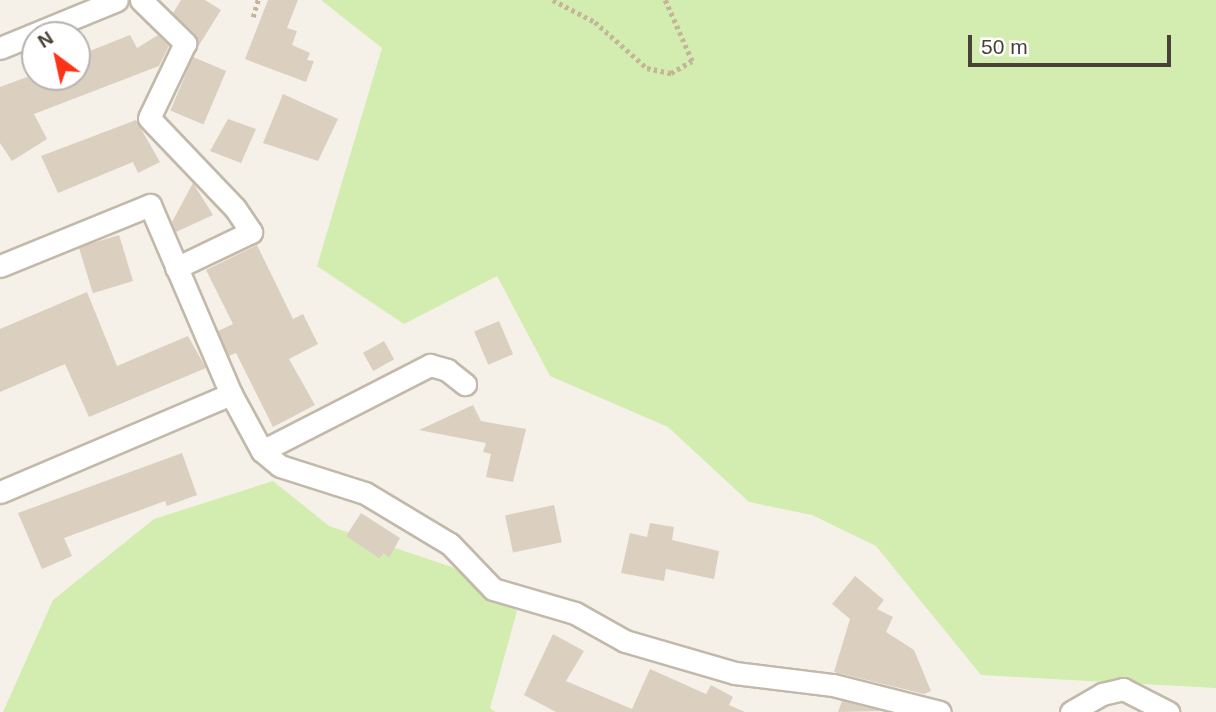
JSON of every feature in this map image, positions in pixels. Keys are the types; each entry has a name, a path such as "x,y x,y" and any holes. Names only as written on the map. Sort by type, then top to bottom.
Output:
{"street":[{"path":"0,48 117,0"},
{"path":"141,0 185,43 149,118 235,208 251,232 176,268"},
{"path":"0,266 150,205 231,394 262,451 281,466 365,493 428,528 450,544 493,589 575,613 625,641 735,673 833,685 940,712"},
{"path":"262,451 430,365 447,370 465,384"},
{"path":"0,492 231,394"},
{"path":"1071,712 1102,694 1123,689 1168,712"}],"path":[{"path":"253,17 258,0"},
{"path":"553,0 595,22 647,68 671,73 692,61 665,0"}],"green space":[{"path":"321,0 1216,0 1216,688 981,675 876,546 812,515 749,502 668,427 550,376 497,276 404,324 317,266 382,48"},
{"path":"273,481 329,526 452,567 517,611 490,708 496,712 3,712 53,600 154,519"}],"building":[{"path":"181,0 205,0 221,10 196,50 195,34 173,13"},
{"path":"268,0 298,0 287,28 297,31 292,45 310,53 307,60 314,61 306,82 245,59"},
{"path":"130,35 137,48 158,35 169,46 159,66 34,114 47,139 12,161 0,143 0,87 21,79 21,91 91,91 91,50"},
{"path":"193,57 226,71 203,124 170,110"},
{"path":"283,94 338,119 318,161 263,143"},
{"path":"228,119 256,129 241,163 210,151"},
{"path":"136,120 160,162 138,173 133,162 58,193 41,156"},
{"path":"193,183 213,215 176,232 172,222"},
{"path":"119,235 133,281 93,293 79,247"},
{"path":"257,245 293,319 303,314 318,344 289,359 315,405 273,427 236,353 229,356 218,331 233,324 206,270"},
{"path":"87,292 117,366 188,336 206,368 89,417 65,364 0,392 0,329"},
{"path":"499,321 513,354 488,365 474,332"},
{"path":"384,341 394,359 373,371 363,353"},
{"path":"473,405 481,421 526,429 513,482 486,477 491,454 483,452 486,443 419,430"},
{"path":"182,453 197,495 167,506 165,501 64,538 72,556 42,569 18,513"},
{"path":"554,505 562,542 513,553 505,515"},
{"path":"361,513 400,538 389,558 384,553 379,558 346,536"},
{"path":"650,523 674,527 672,540 719,551 714,579 666,569 664,581 621,573 630,533 647,537"},
{"path":"855,576 884,600 877,609 893,617 886,632 914,650 931,691 924,694 834,672 850,619 832,604"},
{"path":"553,634 584,651 566,681 632,709 650,669 706,694 711,685 733,697 729,705 745,712 556,712 524,695"},
{"path":"842,701 882,711 838,712"}]}
